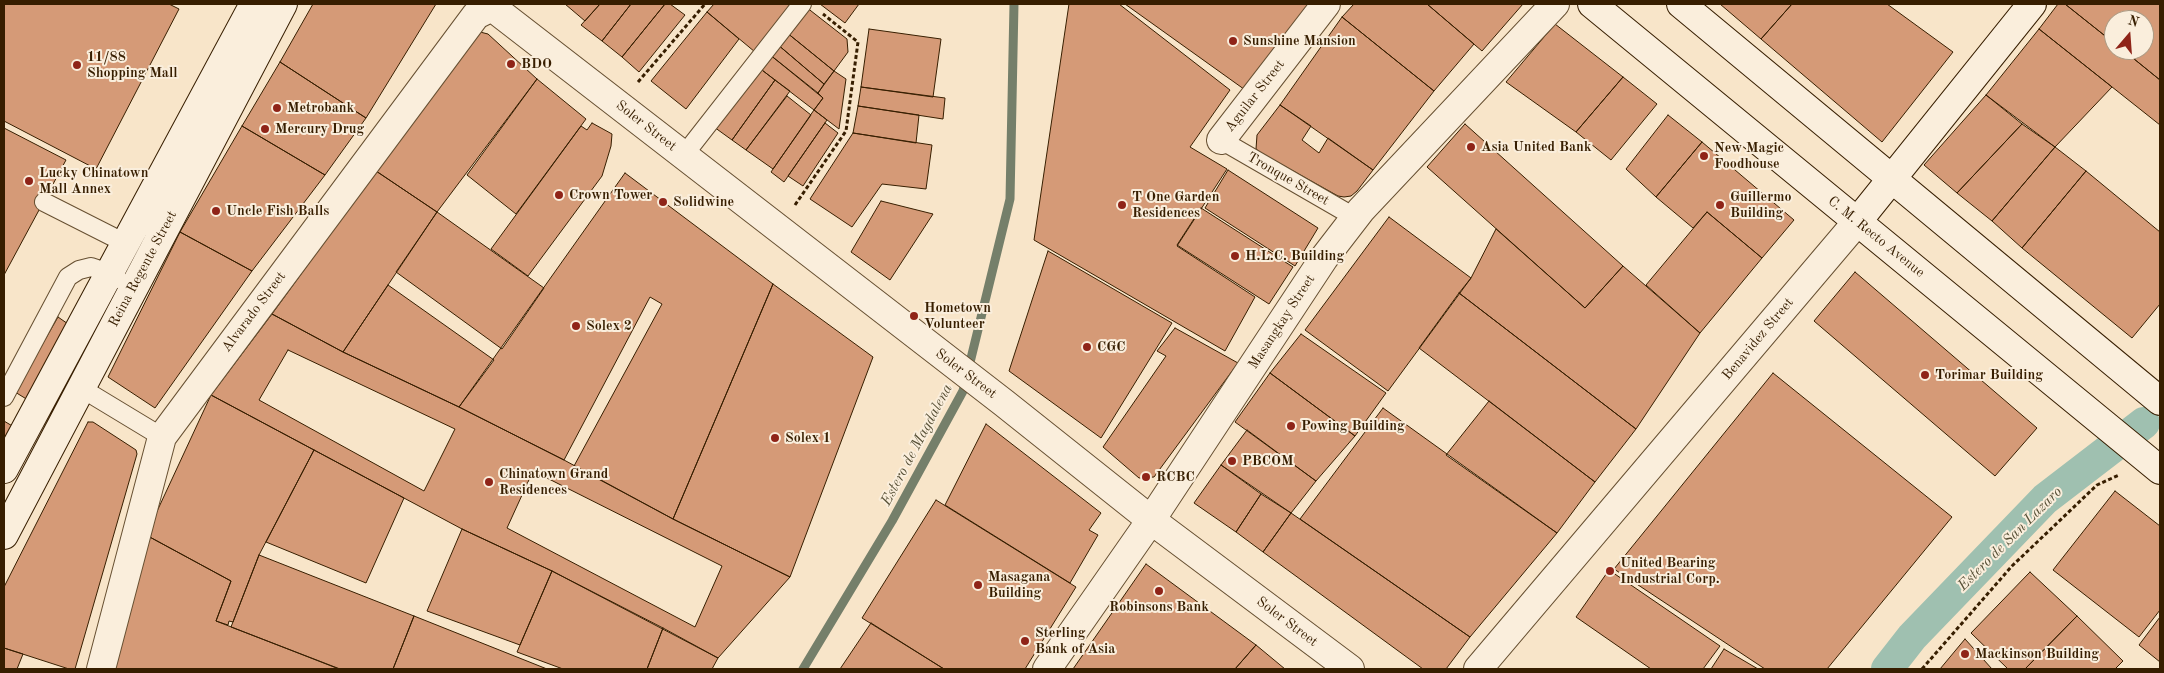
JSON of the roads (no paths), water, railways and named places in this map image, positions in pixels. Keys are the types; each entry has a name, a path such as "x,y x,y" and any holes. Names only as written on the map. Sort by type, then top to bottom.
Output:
{"street":[{"name":"Reina Regente Street","path":"4,469 254,4"},
{"name":"Reina Regente Street","path":"4,535 283,4"},
{"name":"Aguilar Street","path":"1221,140 1326,4"},
{"name":"Masangkay Street","path":"1046,669 1151,520 1324,258 1356,218 1555,4"},
{"name":"C. M. Recto Avenue","path":"1592,4 2147,459"},
{"path":"1681,4 2160,401"},
{"name":"Benavidez Street","path":"1478,669 1857,222 2032,4"},
{"name":"Soler Street","path":"492,5 618,105 999,399 1151,520 1350,669"},
{"name":"Alvarado Street","path":"101,669 162,437 476,15 492,5"}],"lane":[{"path":"684,155 810,6"},
{"name":"Tronque Street","path":"1221,140 1356,218"},
{"path":"44,202 125,243"},
{"path":"4,397 64,281 73,272 85,268 97,268 133,287"},
{"path":"81,388 162,437"}],"waterway":[{"name":"Estero de Magdalena","path":"803,669 892,521 963,391 1010,199 1014,4"},
{"name":"Estero de San Lazaro","path":"2144,423 2156,403"},
{"name":"Estero de San Lazaro","path":"1887,669 1912,637 2045,499 2144,423"}],"place":[{"name":"Sunshine Mansion","path":"1233,41"},
{"name":"BDO","path":"511,64"},
{"name":"11/88 Shopping Mall","path":"77,65"},
{"name":"Metrobank","path":"277,108"},
{"name":"Mercury Drug","path":"265,129"},
{"name":"Asia United Bank","path":"1471,147"},
{"name":"New Magic Foodhouse","path":"1704,156"},
{"name":"Lucky Chinatown Mall Annex","path":"29,181"},
{"name":"Crown Tower","path":"559,195"},
{"name":"Solidwine","path":"663,202"},
{"name":"T One Garden Residences","path":"1122,205"},
{"name":"Guillermo Building","path":"1720,205"},
{"name":"Uncle Fish Balls","path":"216,211"},
{"name":"H.L.C. Building","path":"1235,256"},
{"name":"Hometown Volunteer","path":"914,316"},
{"name":"Solex 2","path":"576,326"},
{"name":"CGC","path":"1087,347"},
{"name":"Torimar Building","path":"1925,375"},
{"name":"Powing Building","path":"1291,426"},
{"name":"Solex 1","path":"775,438"},
{"name":"PBCOM","path":"1232,461"},
{"name":"RCBC","path":"1146,477"},
{"name":"Chinatown Grand Residences","path":"489,482"},
{"name":"United Bearing Industrial Corp.","path":"1610,571"},
{"name":"Masagana Building","path":"978,585"},
{"name":"Robinsons Bank","path":"1159,591"},
{"name":"Sterling Bank of Asia","path":"1025,641"},
{"name":"Mackinson Building","path":"1965,654"}]}
